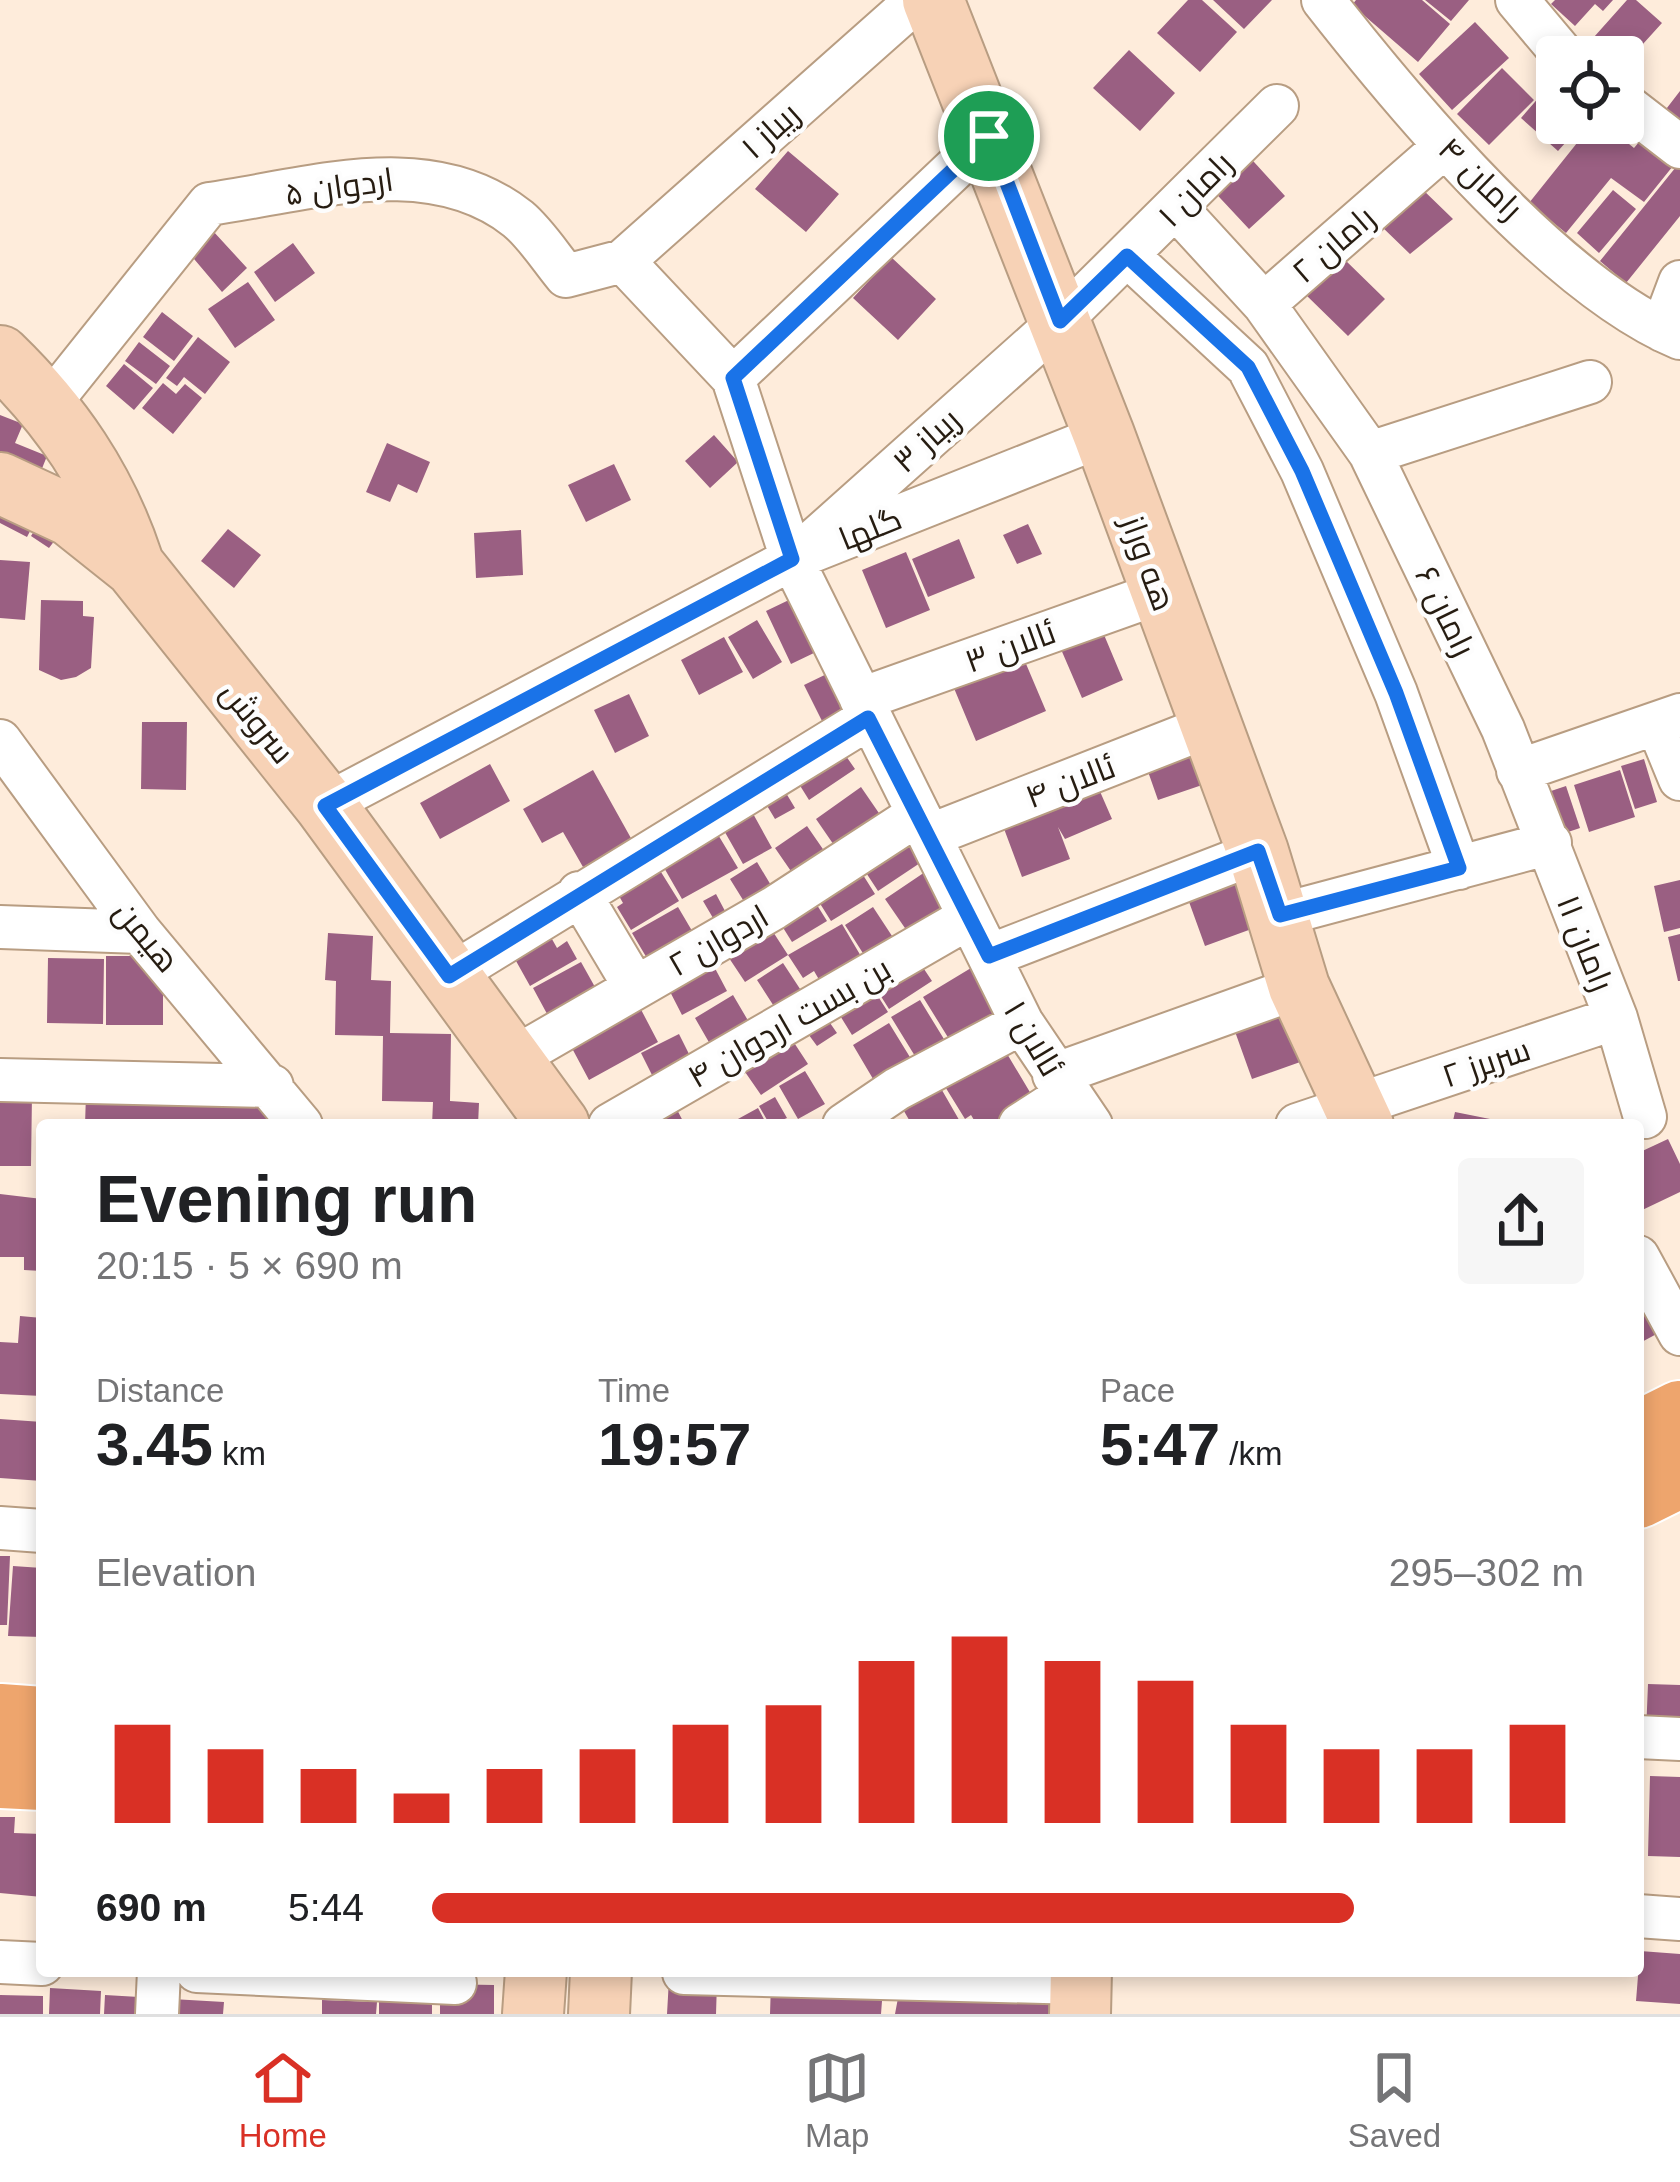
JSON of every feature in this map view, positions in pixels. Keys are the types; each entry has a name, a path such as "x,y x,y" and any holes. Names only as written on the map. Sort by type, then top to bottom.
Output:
{"main road":[{"path":"1644,1432 1680,1414"},
{"path":"1644,1492 1680,1474"},
{"path":"0,1717 36,1720"},
{"path":"0,1775 36,1778"}],"street":[{"name":"ریباز ۱","path":"623,261 917,0"},
{"name":"هه وراز","path":"933,0 1104,435 1258,851 1299,987 1360,1116"},
{"name":"رامان ۴","path":"1324,0 1445,146 1606,298 1671,334"},
{"path":"1517,0 1547,36"},
{"name":"رامان ۱","path":"1060,321 1277,106"},
{"path":"1644,119 1680,146"},
{"path":"733,378 989,136"},
{"name":"رامان ۲","path":"1176,208 1264,304 1445,146"},
{"name":"اردوان ۵","path":"49,404 209,204 405,176 478,193 521,221 566,276 623,261"},
{"path":"1127,256 1248,367 1302,471 1388,673 1459,868"},
{"path":"623,261 733,378 792,559"},
{"path":"1671,334 1680,282"},
{"name":"رامان ۶","path":"1264,304 1370,453 1518,771"},
{"name":"ریباز ۳","path":"792,559 1060,321"},
{"path":"0,356 49,404 107,496 135,567"},
{"path":"1370,453 1590,382"},
{"name":"گلها","path":"325,806 792,559 1104,435"},
{"name":"سروش","path":"0,483 71,516 135,567 325,806 555,1119"},
{"name":"ئالان ۱","path":"792,559 1022,1023 1071,1098"},
{"name":"ئالان ۳","path":"449,976 865,709 1159,593"},
{"path":"1518,771 1668,719 1680,779"},
{"name":"ئالان ۴","path":"924,825 1209,726"},
{"name":"هیمن","path":"0,741 140,932 297,1119"},
{"name":"رامان ۱۱","path":"1518,771 1550,843 1568,906 1616,1018 1650,1115"},
{"name":"اردوان ۲","path":"514,1058 924,825"},
{"path":"1280,915 1550,843"},
{"path":"989,956 1258,851"},
{"path":"579,893 635,987"},
{"name":"بن بست اردوان ۴","path":"620,1119 968,918"},
{"path":"0,927 140,932"},
{"path":"1031,1119 1299,987"},
{"name":"سربرز ۲","path":"1360,1116 1616,1018"},
{"path":"853,1119 897,1089 1022,1023"},
{"path":"0,1081 272,1086"},
{"path":"1644,1268 1680,1334"},
{"path":"0,1528 36,1531"},
{"path":"1644,1737 1680,1739"},
{"path":"1644,1916 1680,1919"},
{"path":"0,1963 36,1964"},
{"path":"157,2014 159,1977"},
{"path":"326,1977 455,1983"},
{"path":"533,2014 536,1977"},
{"path":"599,2014 601,1977"},
{"path":"783,1977 1080,1989"}],"building":[{"path":"1188,0 1202,0 1237,32 1200,72 1157,33"},
{"path":"1213,0 1272,0 1244,29"},
{"path":"1356,0 1422,0 1450,24 1418,62 1352,5"},
{"path":"1425,0 1469,0 1451,21"},
{"path":"1555,0 1613,0 1603,11 1595,4 1575,26 1551,4"},
{"path":"1627,0 1636,0 1662,23 1644,43 1644,36 1595,36"},
{"path":"1475,22 1509,58 1452,110 1419,74"},
{"path":"1129,50 1175,93 1140,131 1093,88"},
{"path":"1502,68 1534,100 1489,145 1457,114"},
{"path":"1680,91 1680,132 1660,117"},
{"path":"1536,101 1536,131 1521,118"},
{"path":"1645,135 1677,161 1644,202 1611,178 1566,233 1529,203 1576,144 1629,144 1634,148 1644,144"},
{"path":"788,151 839,194 806,232 755,189"},
{"path":"1244,151 1285,196 1249,229 1207,184"},
{"path":"1680,162 1680,216 1626,283 1600,261"},
{"path":"1419,186 1453,219 1410,254 1380,225"},
{"path":"1613,190 1636,209 1599,253 1577,233"},
{"path":"213,231 247,268 222,292 189,253"},
{"path":"293,243 315,273 275,302 254,272"},
{"path":"891,257 936,299 898,340 853,298"},
{"path":"1342,257 1385,299 1348,336 1305,294"},
{"path":"248,282 275,320 235,348 208,309"},
{"path":"162,312 193,336 174,361 143,337"},
{"path":"198,337 230,362 205,394 184,377 177,386 166,378"},
{"path":"139,342 170,366 156,384 125,361"},
{"path":"124,364 153,388 134,410 106,386"},
{"path":"163,383 176,394 185,384 202,398 173,434 142,408"},
{"path":"0,415 23,424 15,443 47,456 41,471 0,479"},
{"path":"714,435 738,462 710,488 685,461"},
{"path":"387,443 430,462 417,493 398,484 390,502 366,492"},
{"path":"614,464 631,500 586,522 568,485"},
{"path":"0,485 43,506 27,537 0,523"},
{"path":"39,523 58,536 49,548 31,536"},
{"path":"1028,524 1042,554 1017,564 1003,535"},
{"path":"228,529 261,555 234,588 201,561"},
{"path":"521,530 523,575 476,578 474,533"},
{"path":"959,539 975,578 928,597 912,559"},
{"path":"906,552 930,610 886,628 862,570"},
{"path":"0,560 30,562 25,620 0,618"},
{"path":"791,599 816,652 791,664 766,611"},
{"path":"41,600 83,601 83,616 94,617 91,668 76,677 61,680 39,670"},
{"path":"757,620 782,662 753,679 728,637"},
{"path":"1102,630 1123,680 1082,698 1060,647"},
{"path":"724,637 743,672 699,695 681,660"},
{"path":"1021,652 1046,711 976,741 951,681"},
{"path":"837,669 854,705 822,721 804,685"},
{"path":"629,694 649,736 615,753 594,710"},
{"path":"142,722 187,722 186,790 141,789"},
{"path":"839,746 855,769 809,800 794,776"},
{"path":"1196,746 1208,783 1158,800 1145,763"},
{"path":"1644,759 1657,802 1635,809 1621,766"},
{"path":"490,764 510,801 440,839 420,803"},
{"path":"593,770 632,840 583,867 563,832 542,843 523,809"},
{"path":"1620,770 1635,817 1589,832 1574,785"},
{"path":"1095,780 1112,819 1065,839 1058,827 1070,859 1022,877 1000,818"},
{"path":"1566,786 1580,828 1553,837 1539,795"},
{"path":"861,787 883,819 838,851 816,819"},
{"path":"786,793 795,808 775,819 766,804"},
{"path":"751,810 772,848 743,864 722,827"},
{"path":"807,826 827,855 795,877 775,848"},
{"path":"714,828 738,868 682,899 659,859"},
{"path":"903,831 923,861 878,891 859,862"},
{"path":"757,862 775,892 748,908 730,879"},
{"path":"656,864 679,901 631,930 617,907 623,903 615,889"},
{"path":"1240,866 1257,927 1205,946 1184,888"},
{"path":"858,867 875,894 831,921 814,894"},
{"path":"925,872 947,904 907,931 885,899"},
{"path":"1680,880 1680,928 1664,932 1654,886"},
{"path":"716,894 725,911 713,918 703,901"},
{"path":"812,897 827,921 792,942 777,918"},
{"path":"678,907 698,941 648,960 632,933"},
{"path":"873,907 894,939 866,958 845,925"},
{"path":"766,921 788,955 745,982 723,949"},
{"path":"842,924 862,958 821,983 814,971 803,978 788,955"},
{"path":"548,932 557,948 567,941 577,959 530,986 511,952"},
{"path":"328,933 373,936 371,980 391,981 390,1033 451,1034 450,1101 479,1103 478,1119 432,1119 433,1102 382,1101 383,1036 335,1035 336,981 325,980"},
{"path":"1680,934 1680,981 1678,981 1668,937"},
{"path":"912,951 932,981 889,1009 870,979"},
{"path":"708,955 727,991 682,1015 663,978"},
{"path":"106,956 163,956 163,1025 106,1025"},
{"path":"48,958 104,959 103,1024 47,1023"},
{"path":"581,962 600,996 552,1023 533,988"},
{"path":"783,963 804,995 777,1011 757,980"},
{"path":"971,968 997,1011 949,1039 923,997"},
{"path":"867,979 888,1012 852,1035 831,1001"},
{"path":"733,995 753,1029 714,1051 695,1018"},
{"path":"636,1000 658,1042 589,1080 566,1037"},
{"path":"920,1000 947,1044 918,1061 891,1017"},
{"path":"1283,1008 1303,1061 1252,1079 1233,1026"},
{"path":"823,1013 837,1033 817,1046 803,1027"},
{"path":"889,1023 916,1067 879,1089 853,1045"},
{"path":"679,1034 696,1068 658,1087 641,1053"},
{"path":"997,1037 1034,1099 1001,1119 973,1119 971,1115 965,1119 936,1072"},
{"path":"791,1038 808,1064 761,1095 743,1069"},
{"path":"805,1071 825,1104 798,1119 779,1086"},
{"path":"935,1078 959,1119 909,1119 897,1099"},
{"path":"0,1094 32,1094 31,1166 0,1166"},
{"path":"86,1094 191,1094 190,1106 223,1107 223,1098 271,1099 271,1119 85,1119"},
{"path":"775,1097 787,1118 767,1119 759,1106"},
{"path":"673,1102 682,1119 640,1119"},
{"path":"758,1108 764,1119 738,1119"},
{"path":"1455,1112 1490,1119 1453,1119"},
{"path":"1668,1139 1680,1164 1680,1192 1644,1209 1644,1150"},
{"path":"0,1194 36,1198 36,1271 24,1270 24,1257 0,1257"},
{"path":"1644,1287 1664,1330 1644,1341"},
{"path":"20,1316 36,1317 36,1396 0,1394 0,1342 18,1343"},
{"path":"0,1419 36,1422 36,1481 0,1478"},
{"path":"0,1556 10,1556 7,1625 0,1625"},
{"path":"13,1566 36,1568 36,1637 8,1636"},
{"path":"1648,1684 1680,1685 1680,1734 1646,1733"},
{"path":"1650,1776 1680,1777 1680,1857 1648,1856"},
{"path":"0,1817 15,1817 14,1833 36,1834 36,1896 0,1893"},
{"path":"1644,1951 1680,1954 1680,2004 1636,2001 1638,1977 1644,1977"},
{"path":"669,1979 717,1982 716,2014 667,2014"},
{"path":"771,1983 883,1988 881,2014 770,2014"},
{"path":"440,1984 494,1985 494,2014 440,2014"},
{"path":"50,1988 101,1991 100,2014 49,2014"},
{"path":"379,1989 432,1991 432,2014 379,2014"},
{"path":"0,1995 43,1996 43,2014 0,2014"},
{"path":"105,1995 156,1998 155,2014 104,2014"},
{"path":"898,1998 1053,2002 1052,2014 895,2014"},
{"path":"172,1999 224,2002 223,2014 172,2014"},
{"path":"322,2000 377,2002 376,2014 322,2014"}],"route":[{"path":"989,136 1060,321 1127,256 1248,367 1302,471 1396,693 1459,868 1280,915 1258,851 989,956 868,718 449,976 325,806 792,559 733,378 989,136"}]}
